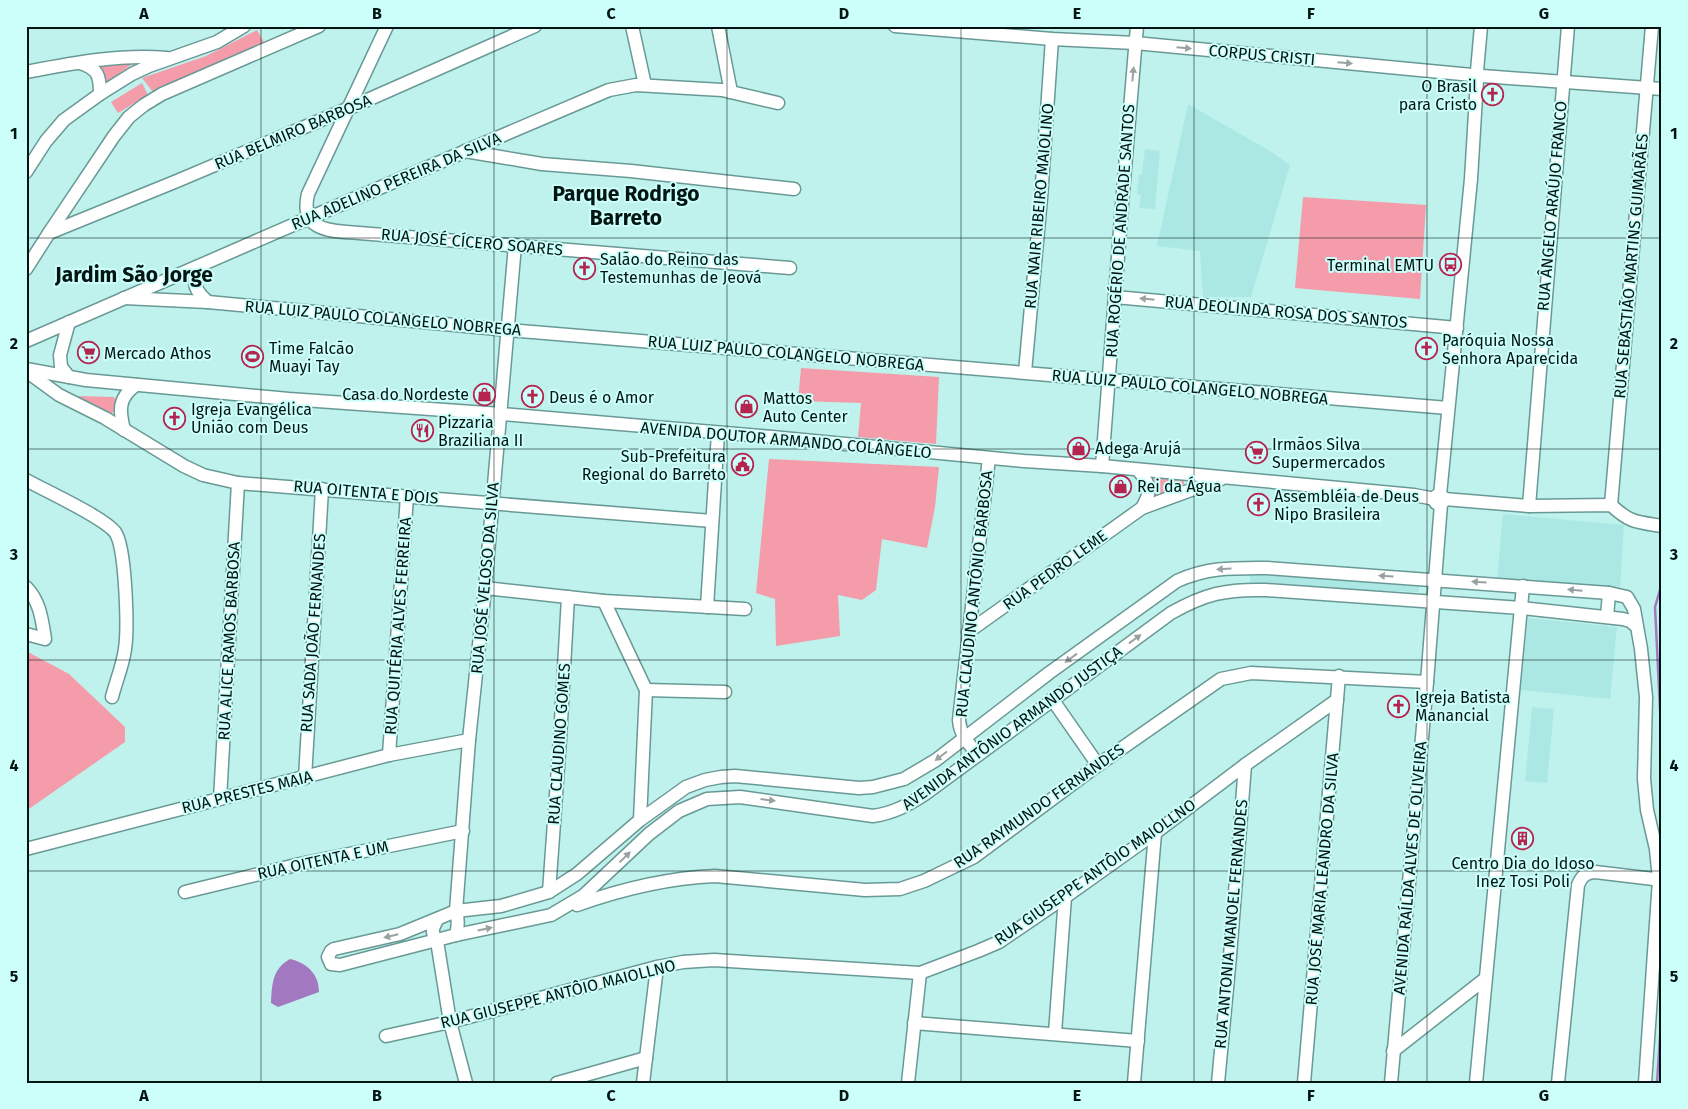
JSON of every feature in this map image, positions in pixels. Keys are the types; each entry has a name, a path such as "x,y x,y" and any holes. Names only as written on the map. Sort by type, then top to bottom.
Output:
{"street":[{"path":"26,172 46,141 64,120 100,94 132,74 169,58 217,42 244,26"},
{"path":"26,269 48,232 114,136 144,104 162,94 319,26"},
{"path":"308,218 306,202 308,194 387,26"},
{"path":"504,40 510,26"},
{"name":"RUA BELMIRO BARBOSA","path":"48,232 177,181 535,26"},
{"path":"632,26 646,85"},
{"path":"718,26 731,92"},
{"name":"CORPUS CRISTI","path":"895,26 1052,39 1135,43 1477,76 1662,89"},
{"name":"RUA ROGÉRIO DE ANDRADE SANTOS","path":"1102,466 1137,26"},
{"name":"AVENIDA RAÍLDA ALVES DE OLIVEIRA","path":"1391,1083 1448,408 1471,179 1481,26"},
{"name":"RUA ÂNGELO ARAÚJO FRANCO","path":"1529,506 1562,81 1568,26"},
{"name":"RUA SEBASTIÃO MARTINS GUIMARÃES","path":"1611,505 1652,26"},
{"name":"RUA NAIR RIBEIRO MAIOLINO","path":"1024,372 1041,198 1052,39"},
{"path":"26,72 77,62 120,57 145,56 169,58"},
{"path":"77,62 90,66 95,70 99,77 100,94"},
{"name":"RUA ADELINO PEREIRA DA SILVA","path":"26,342 308,218 609,90 646,85 722,90 778,104"},
{"path":"465,151 542,164 631,170 794,189"},
{"name":"RUA JOSÉ CÍCERO SOARES","path":"308,218 316,226 335,231 790,268"},
{"name":"RUA JOSÉ VELOSO DA SILVA","path":"456,935 458,918 456,912 470,740 515,245"},
{"path":"197,267 194,285 199,295 208,302"},
{"name":"RUA DEOLINDA ROSA DOS SANTOS","path":"1114,297 1457,328"},
{"name":"RUA LUIZ PAULO COLANGELO NOBREGA","path":"124,298 208,302 508,330 1448,408"},
{"path":"69,322 60,355 62,367 70,377"},
{"name":"AVENIDA DOUTOR ARMANDO COLÂNGELO","path":"26,370 86,380 136,385 289,399 501,414 989,458 1102,466 1414,495 1440,500 1529,506 1611,505"},
{"name":"RUA OITENTA E DOIS","path":"26,370 59,395 124,430 184,466 203,475 238,483 322,488 712,521"},
{"path":"124,430 120,412 122,403 125,395 136,385"},
{"path":"707,606 718,433"},
{"name":"RUA CLAUDINO ANTÔNIO BARBOSA","path":"978,755 964,738 959,720 989,458"},
{"path":"1138,470 1144,477 1149,490 1148,498 1142,508"},
{"name":"RUA PEDRO LEME","path":"968,632 1142,508 1224,477"},
{"path":"26,480 99,520 115,532 119,542 124,579 127,633 125,651 112,697"},
{"name":"RUA ALICE RAMOS BARBOSA","path":"220,799 238,483"},
{"name":"RUA SADA JOÃO FERNANDES","path":"305,778 322,488"},
{"name":"RUA QUITÉRIA ALVES FERREIRA","path":"389,755 407,496"},
{"path":"1611,505 1628,519 1662,526"},
{"name":"AVENIDA ANTÔNIO ARMANDO JUSTIÇA","path":"456,912 501,906 550,892 578,874 640,820 686,787 705,780 721,777 755,778 845,788 873,787 904,779 936,760 1049,673 1177,581 1206,570 1267,568 1609,593 1627,597 1634,609 1636,626"},
{"path":"1476,1083 1523,586"},
{"path":"26,587 36,600 41,614 45,639 26,634"},
{"path":"485,588 604,601 745,609"},
{"name":"AVENIDA ANTÔNIO ARMANDO JUSTIÇA","path":"437,920 400,934 334,949 328,957 332,964 340,965 456,935 552,915 583,896 649,834 679,811 707,799 740,797 873,816 888,814 902,809 1171,613 1191,601 1208,595 1235,590 1265,590 1521,608 1623,619 1636,626"},
{"path":"1607,617 1609,593"},
{"name":"RUA CLAUDINO GOMES","path":"550,892 568,597"},
{"path":"604,601 646,690 640,820"},
{"path":"1636,626 1641,649 1646,697 1644,779 1647,810 1656,849 1660,880 1645,1083"},
{"path":"1049,673 1063,691"},
{"name":"RUA RAYMUNDO FERNANDES","path":"552,915 609,893 666,880 715,876 865,890 900,888 924,881 974,857 1098,764 1221,679 1251,673 1339,676 1426,682"},
{"name":"RUA JOSÉ MARIA LEANDRO DA SILVA","path":"1304,1083 1339,676"},
{"path":"646,690 725,692"},
{"path":"1052,699 1098,764"},
{"name":"RUA GIUSEPPE ANTÔIO MAIOLLNO","path":"386,1036 450,1022 657,967 683,962 714,960 920,973 999,942 1155,833 1245,765 1337,700"},
{"name":"RUA PRESTES MAIA","path":"26,849 389,755 470,740"},
{"name":"RUA ANTONIA MANOEL FERNANDES","path":"1218,1083 1245,765"},
{"name":"RUA OITENTA E UM","path":"185,892 300,864 463,831"},
{"path":"1134,1083 1155,833"},
{"path":"586,867 609,893"},
{"path":"1558,1083 1578,885 1582,876 1595,872 1660,880"},
{"path":"1055,1033 1065,897"},
{"path":"456,912 437,920 432,929 432,934 437,940 450,1022 466,1083"},
{"path":"643,1083 657,967"},
{"path":"908,1083 920,973"},
{"path":"1393,1051 1485,979"},
{"path":"914,1023 1138,1041"},
{"path":"557,1083 646,1058"}],"shaded area":[{"path":"257,30 265,44 153,92 142,78 206,56"},
{"path":"129,63 131,65 107,82 99,66"},
{"path":"142,83 148,95 118,113 111,102"},
{"path":"1188,104 1270,151 1290,165 1251,297 1203,297 1200,251 1157,246"},
{"path":"1145,149 1160,151 1155,209 1139,208 1141,195 1137,194 1139,175 1142,175"},
{"path":"1303,197 1426,205 1420,299 1295,288"},
{"path":"801,368 939,377 936,444 858,437 861,403 798,401"},
{"path":"78,396 114,397 116,401 115,408 112,414 106,413"},
{"path":"769,459 939,467 935,507 927,548 882,539 876,590 862,600 838,595 840,636 776,646 775,599 756,593"},
{"path":"1147,475 1184,476 1184,487 1152,500"},
{"path":"1503,514 1624,525 1620,590 1497,579"},
{"path":"1249,572 1419,581 1419,592 1251,585"},
{"path":"1528,618 1617,627 1610,699 1521,690"},
{"path":"26,651 69,674 125,727 125,742 26,811"},
{"path":"1532,707 1554,709 1547,783 1525,781"},
{"path":"290,959 302,963 311,970 317,980 319,992 278,1007 271,1003 274,978 284,963"}],"waterway":[{"path":"1662,583 1655,607 1662,749"},
{"path":"1657,1083 1662,1007"}],"place":[{"name":"O Brasil para Cristo","path":"1493,95"},
{"name":"Terminal EMTU","path":"1450,265"},
{"name":"Salão do Reino das Testemunhas de Jeová","path":"584,268"},
{"name":"Paróquia Nossa Senhora Aparecida","path":"1426,349"},
{"name":"Mercado Athos","path":"88,353"},
{"name":"Time Falcão Muayi Tay","path":"253,357"},
{"name":"Casa do Nordeste","path":"485,394"},
{"name":"Deus é o Amor","path":"533,397"},
{"name":"Mattos Auto Center","path":"747,407"},
{"name":"Igreja Evangélica União com Deus","path":"175,418"},
{"name":"Pizzaria Braziliana II","path":"422,431"},
{"name":"Adega Arujá","path":"1079,448"},
{"name":"Irmãos Silva Supermercados","path":"1256,453"},
{"name":"Sub-Prefeitura Regional do Barreto","path":"742,465"},
{"name":"Rei da Água","path":"1121,486"},
{"name":"Assembléia de Deus Nipo Brasileira","path":"1258,505"},
{"name":"Igreja Batista Manancial","path":"1399,706"},
{"name":"Centro Dia do Idoso Inez Tosi Poli","path":"1523,839"}],"district":[{"name":"Parque Rodrigo Barreto","path":"626,206"},
{"name":"Jardim São Jorge","path":"134,275"}]}
